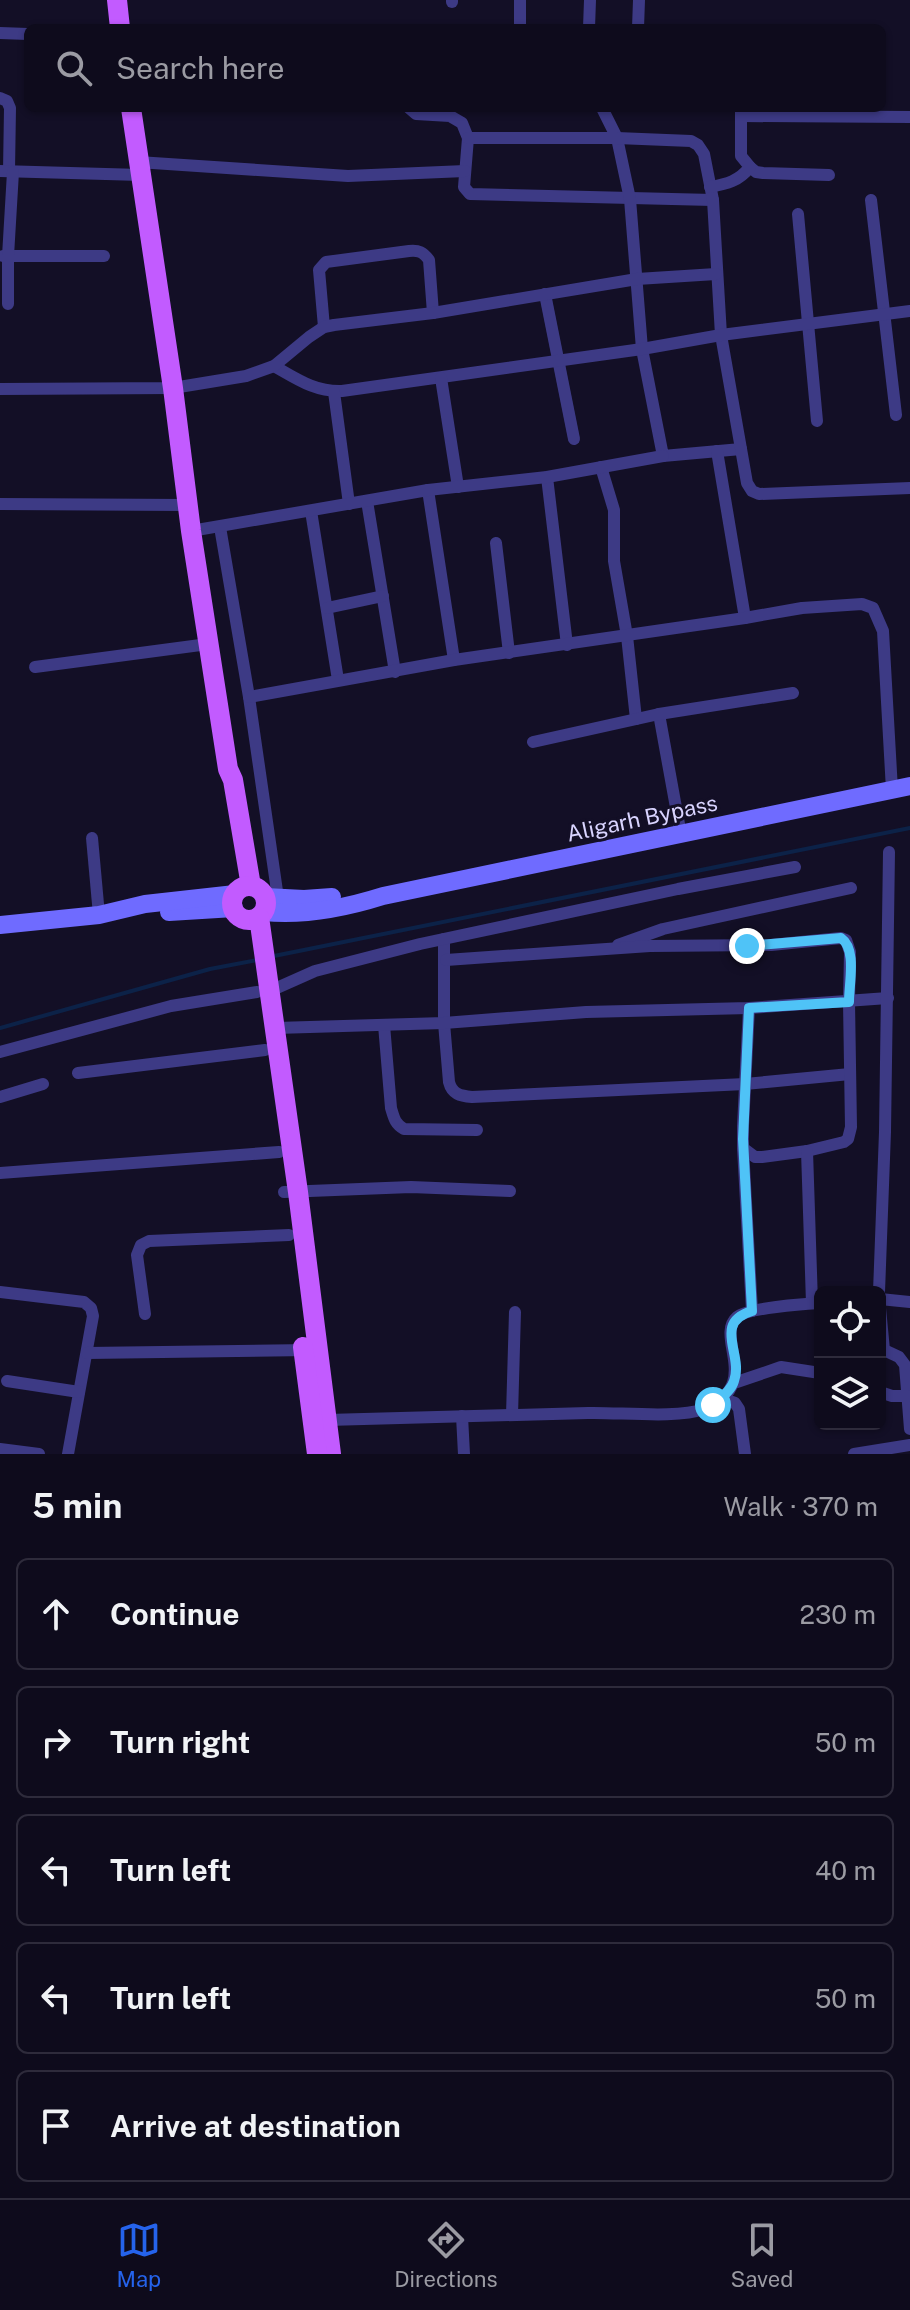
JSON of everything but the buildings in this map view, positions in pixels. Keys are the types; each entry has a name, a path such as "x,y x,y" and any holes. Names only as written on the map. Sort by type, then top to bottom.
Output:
{"main road":[{"path":"117,0 120,24"},
{"path":"132,112 208,644 253,907 263,985 265,1050 279,1152 291,1192 289,1235 310,1350 327,1420 331,1454"},
{"name":"Aligarh Bypass","path":"0,925 105,914 253,907 303,912 360,903 901,788"},
{"path":"263,985 276,1028 310,1350 317,1454"}],"street":[{"path":"520,0 520,24"},
{"path":"589,24 590,0"},
{"path":"638,24 639,0"},
{"path":"0,33 24,34"},
{"path":"0,98 7,101 10,108 4,256 8,304"},
{"path":"414,112 450,116 466,128 464,187 474,195 630,199 712,193 738,179 750,167"},
{"path":"604,112 617,138 630,199 642,349 663,456"},
{"path":"829,175 756,172 741,156 740,112 910,117"},
{"path":"468,138 617,138 691,141 698,145 704,154 712,193 721,335 747,483 752,491 759,494 910,488"},
{"path":"7,171 140,168 348,176 465,171"},
{"path":"871,200 896,415"},
{"path":"798,214 817,421"},
{"path":"324,327 319,270 326,262 409,251 418,250 429,260 433,313"},
{"path":"4,256 104,256"},
{"path":"0,389 173,388 246,376 274,366 324,327 433,313 637,279 716,274"},
{"path":"545,294 574,439"},
{"path":"274,366 310,386 334,392 721,335 910,311"},
{"path":"441,378 458,487"},
{"path":"334,392 349,504"},
{"path":"191,531 428,490 547,477 663,456 741,449"},
{"path":"717,451 745,618"},
{"path":"601,467 614,510 614,561 627,636 636,719"},
{"path":"547,477 567,645"},
{"path":"428,490 454,660"},
{"path":"367,501 395,672"},
{"path":"0,504 187,505"},
{"path":"311,511 338,680"},
{"path":"220,527 249,697 253,907"},
{"path":"496,543 509,653"},
{"path":"327,608 383,596"},
{"path":"249,697 454,660 771,612 862,604 873,608 883,631 901,788"},
{"path":"35,667 208,644"},
{"path":"533,742 659,714 793,693"},
{"path":"659,714 681,835"},
{"path":"92,838 105,914"},
{"path":"879,1286 889,852"},
{"path":"0,1052 171,1006 444,939 795,867"},
{"path":"607,949 663,929 851,888"},
{"path":"444,939 444,1023 449,1082 451,1089 463,1096 745,1084 850,1074"},
{"path":"446,960 650,946 771,945 846,940 850,952 851,1127 848,1139 838,1145 762,1157 755,1157 743,1148"},
{"path":"276,1028 444,1023 586,1012 749,1008 888,998"},
{"path":"749,1008 743,1148 752,1311"},
{"path":"384,1025 391,1108 398,1126 404,1129 477,1130"},
{"path":"78,1073 265,1050"},
{"path":"0,1097 43,1084"},
{"path":"807,1151 815,1286"},
{"path":"0,1173 279,1152"},
{"path":"291,1192 411,1187 510,1191"},
{"path":"145,1314 137,1255 141,1245 149,1241 289,1235"},
{"path":"0,1292 84,1302 91,1308 93,1316 68,1454"},
{"path":"886,1300 910,1302"},
{"path":"327,1420 690,1413 713,1405 734,1383 736,1373 731,1333 736,1317 752,1311 814,1303"},
{"path":"512,1415 515,1312"},
{"path":"87,1353 310,1350"},
{"path":"886,1351 903,1360 905,1365 910,1429"},
{"path":"734,1383 781,1367 814,1372"},
{"path":"7,1381 79,1392"},
{"path":"886,1394 908,1396"},
{"path":"721,1398 735,1403 739,1409 745,1454"},
{"path":"462,1416 464,1454"},
{"path":"854,1454 910,1445"},
{"path":"0,1449 39,1454"}],"waterway":[{"path":"269,957 910,828"},
{"path":"0,1028 210,969 257,960"}],"route":[{"path":"713,1405 734,1383 733,1323 736,1317 752,1311 743,1139 749,1008 849,1002 850,952 846,940 836,937 747,946"}]}
